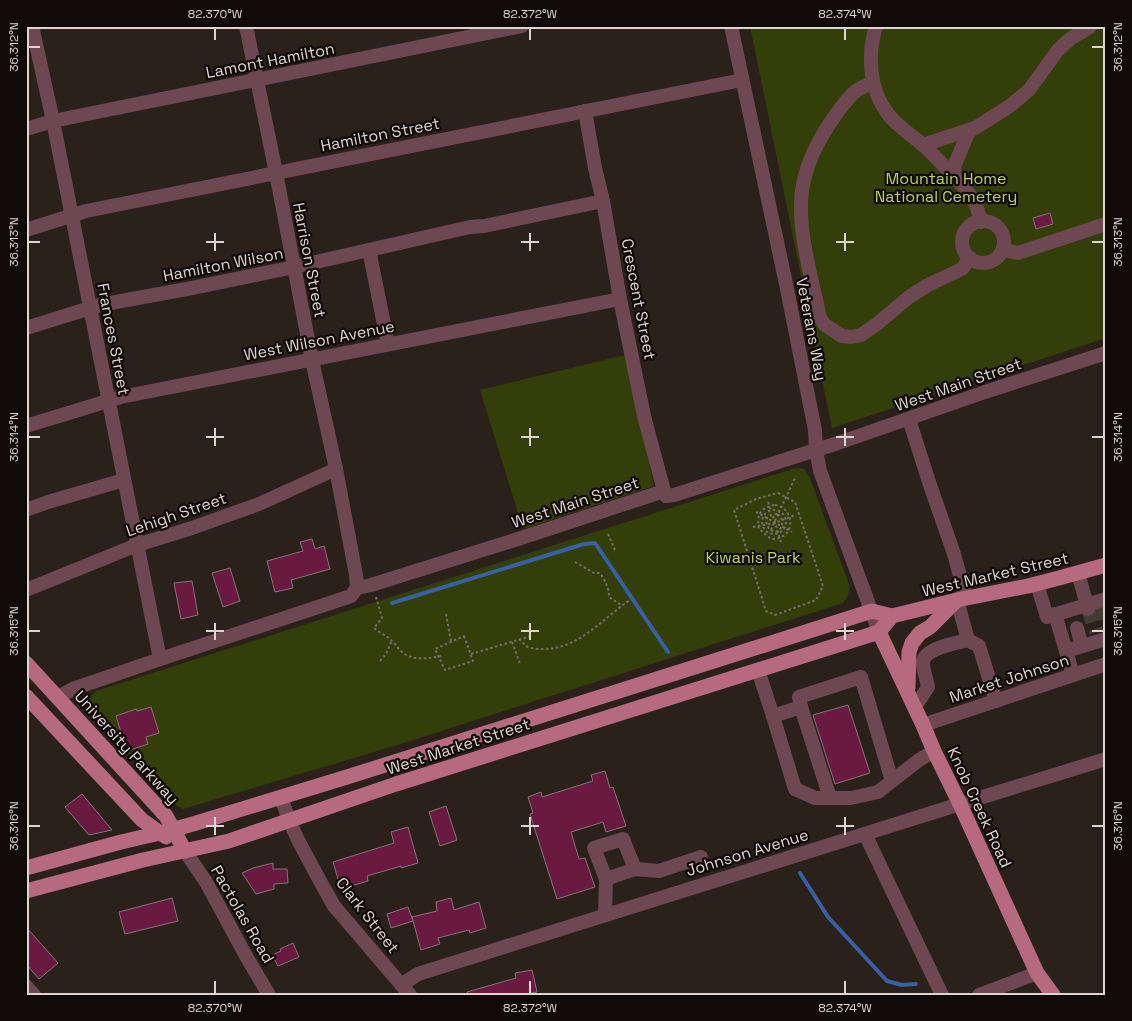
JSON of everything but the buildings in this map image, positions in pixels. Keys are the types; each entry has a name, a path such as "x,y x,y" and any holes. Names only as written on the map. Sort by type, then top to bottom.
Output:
{"main road":[{"name":"West Market Street","path":"26,868 167,831 280,797 872,611 892,616 962,599 1037,584 1106,565"},
{"path":"908,692 910,647 920,633 930,627 962,599"},
{"path":"879,632 892,616"},
{"name":"West Market Street","path":"26,890 142,860 229,841 396,784 879,632"},
{"name":"Knob Creek Road","path":"879,632 924,725 934,751 1037,973 1053,995"},
{"name":"University Parkway","path":"26,663 166,816 167,831"},
{"name":"University Parkway","path":"27,699 142,820 167,831 185,851"}],"street":[{"path":"26,28 33,26"},
{"name":"Frances Street","path":"33,26 160,659"},
{"name":"Harrison Street","path":"246,26 312,360 336,469 357,588"},
{"name":"Lamont Hamilton","path":"26,129 53,121 522,26"},
{"name":"Veterans Way","path":"731,26 784,275 813,421 820,471 879,632"},
{"path":"876,26 872,43 871,63 873,82 878,97 888,114 904,130 924,145 960,182 976,205 981,222"},
{"path":"924,145 935,140 969,131 1010,106 1029,90 1058,50 1070,39 1091,26"},
{"name":"Hamilton Street","path":"26,230 86,211 742,80"},
{"path":"873,82 857,90 835,116 823,134 804,178 800,203 801,221 820,318 825,325 842,336 861,335 928,284 962,269 970,258"},
{"name":"Crescent Street","path":"585,111 644,416 664,491"},
{"path":"953,176 955,164 969,131"},
{"name":"Hamilton Wilson","path":"26,328 100,305 294,267 470,227 484,226 603,201"},
{"path":"985,221 997,226 1004,237 1003,250 999,255 994,260 982,263 976,262 966,254 962,241 967,228 972,224 981,222 985,221"},
{"path":"1003,250 1018,253 1106,224"},
{"path":"369,250 388,344"},
{"name":"West Wilson Avenue","path":"26,426 148,391 620,299"},
{"name":"West Main Street","path":"58,697 75,688 336,602 351,596 357,588 518,539 664,491 666,496 674,495 816,450 1106,353"},
{"path":"909,419 954,554 968,640"},
{"name":"Lehigh Street","path":"26,590 137,545 259,504 336,469"},
{"path":"26,510 124,480"},
{"path":"1037,584 1047,617 1097,604 1078,573"},
{"path":"1054,614 1073,675"},
{"path":"1077,628 1082,646"},
{"path":"1066,652 1100,638"},
{"path":"915,707 928,687 923,663 924,658 935,649 968,640 979,646 996,700"},
{"name":"Market Johnson","path":"924,725 1106,664"},
{"path":"758,670 795,789 815,798 851,798 878,792 919,760 934,751"},
{"path":"830,798 798,697 861,677 892,781"},
{"path":"772,716 801,707"},
{"name":"Johnson Avenue","path":"405,990 418,974 1106,759"},
{"path":"815,798 814,781 818,760"},
{"name":"Clark Street","path":"280,797 289,820 334,906 405,990"},
{"path":"865,834 942,995"},
{"path":"605,915 606,879 594,848 623,839 635,869"},
{"name":"Pactolas Road","path":"185,851 206,882 269,995"},
{"path":"606,879 635,869 659,871 701,857"},
{"path":"979,995 1037,973"},
{"path":"26,986 34,995"}],"path":[{"path":"764,540 775,523 796,476"},
{"path":"778,493 786,498 795,502 823,586 816,600 775,614 766,611 734,510 778,493"},
{"path":"768,502 780,540"},
{"path":"782,506 766,507 760,514 758,526 761,532 771,539 780,540 791,531"},
{"path":"782,506 789,517 791,531"},
{"path":"771,510 780,511 786,518 786,528 781,534 769,534 762,526 762,520 771,510"},
{"path":"756,512 791,531"},
{"path":"766,525 768,518 778,514"},
{"path":"778,514 782,520 782,526 778,533"},
{"path":"753,527 775,523 795,515"},
{"path":"766,525 770,530 778,533"},
{"path":"608,534 614,550"},
{"path":"575,562 594,573 600,573 609,590 609,597 622,605"},
{"path":"371,585 382,618 374,628 392,640 402,652 415,658 428,659 441,656"},
{"path":"519,639 528,647 540,649 554,649 567,645 602,622 630,600"},
{"path":"446,614 451,641"},
{"path":"464,636 471,654 473,661 446,670 441,656 435,649 464,636"},
{"path":"471,654 531,636"},
{"path":"380,661 386,654 392,640"},
{"path":"512,642 520,664"}],"green space":[{"name":"Mountain Home National Cemetery","path":"750,26 1106,26 1106,338 832,428"},
{"path":"625,355 654,486 523,529 480,390"},
{"name":"Kiwanis Park","path":"796,468 804,469 810,478 849,584 848,594 843,603 394,746 183,809 176,805 89,710 89,699 96,691"}],"waterway":[{"path":"392,603 584,544 595,543 668,652"},
{"path":"800,873 828,917 887,981 902,985 916,984"}],"tunnel":[{"path":"1102,606 1106,619"},
{"path":"1088,609 1096,632"}]}
